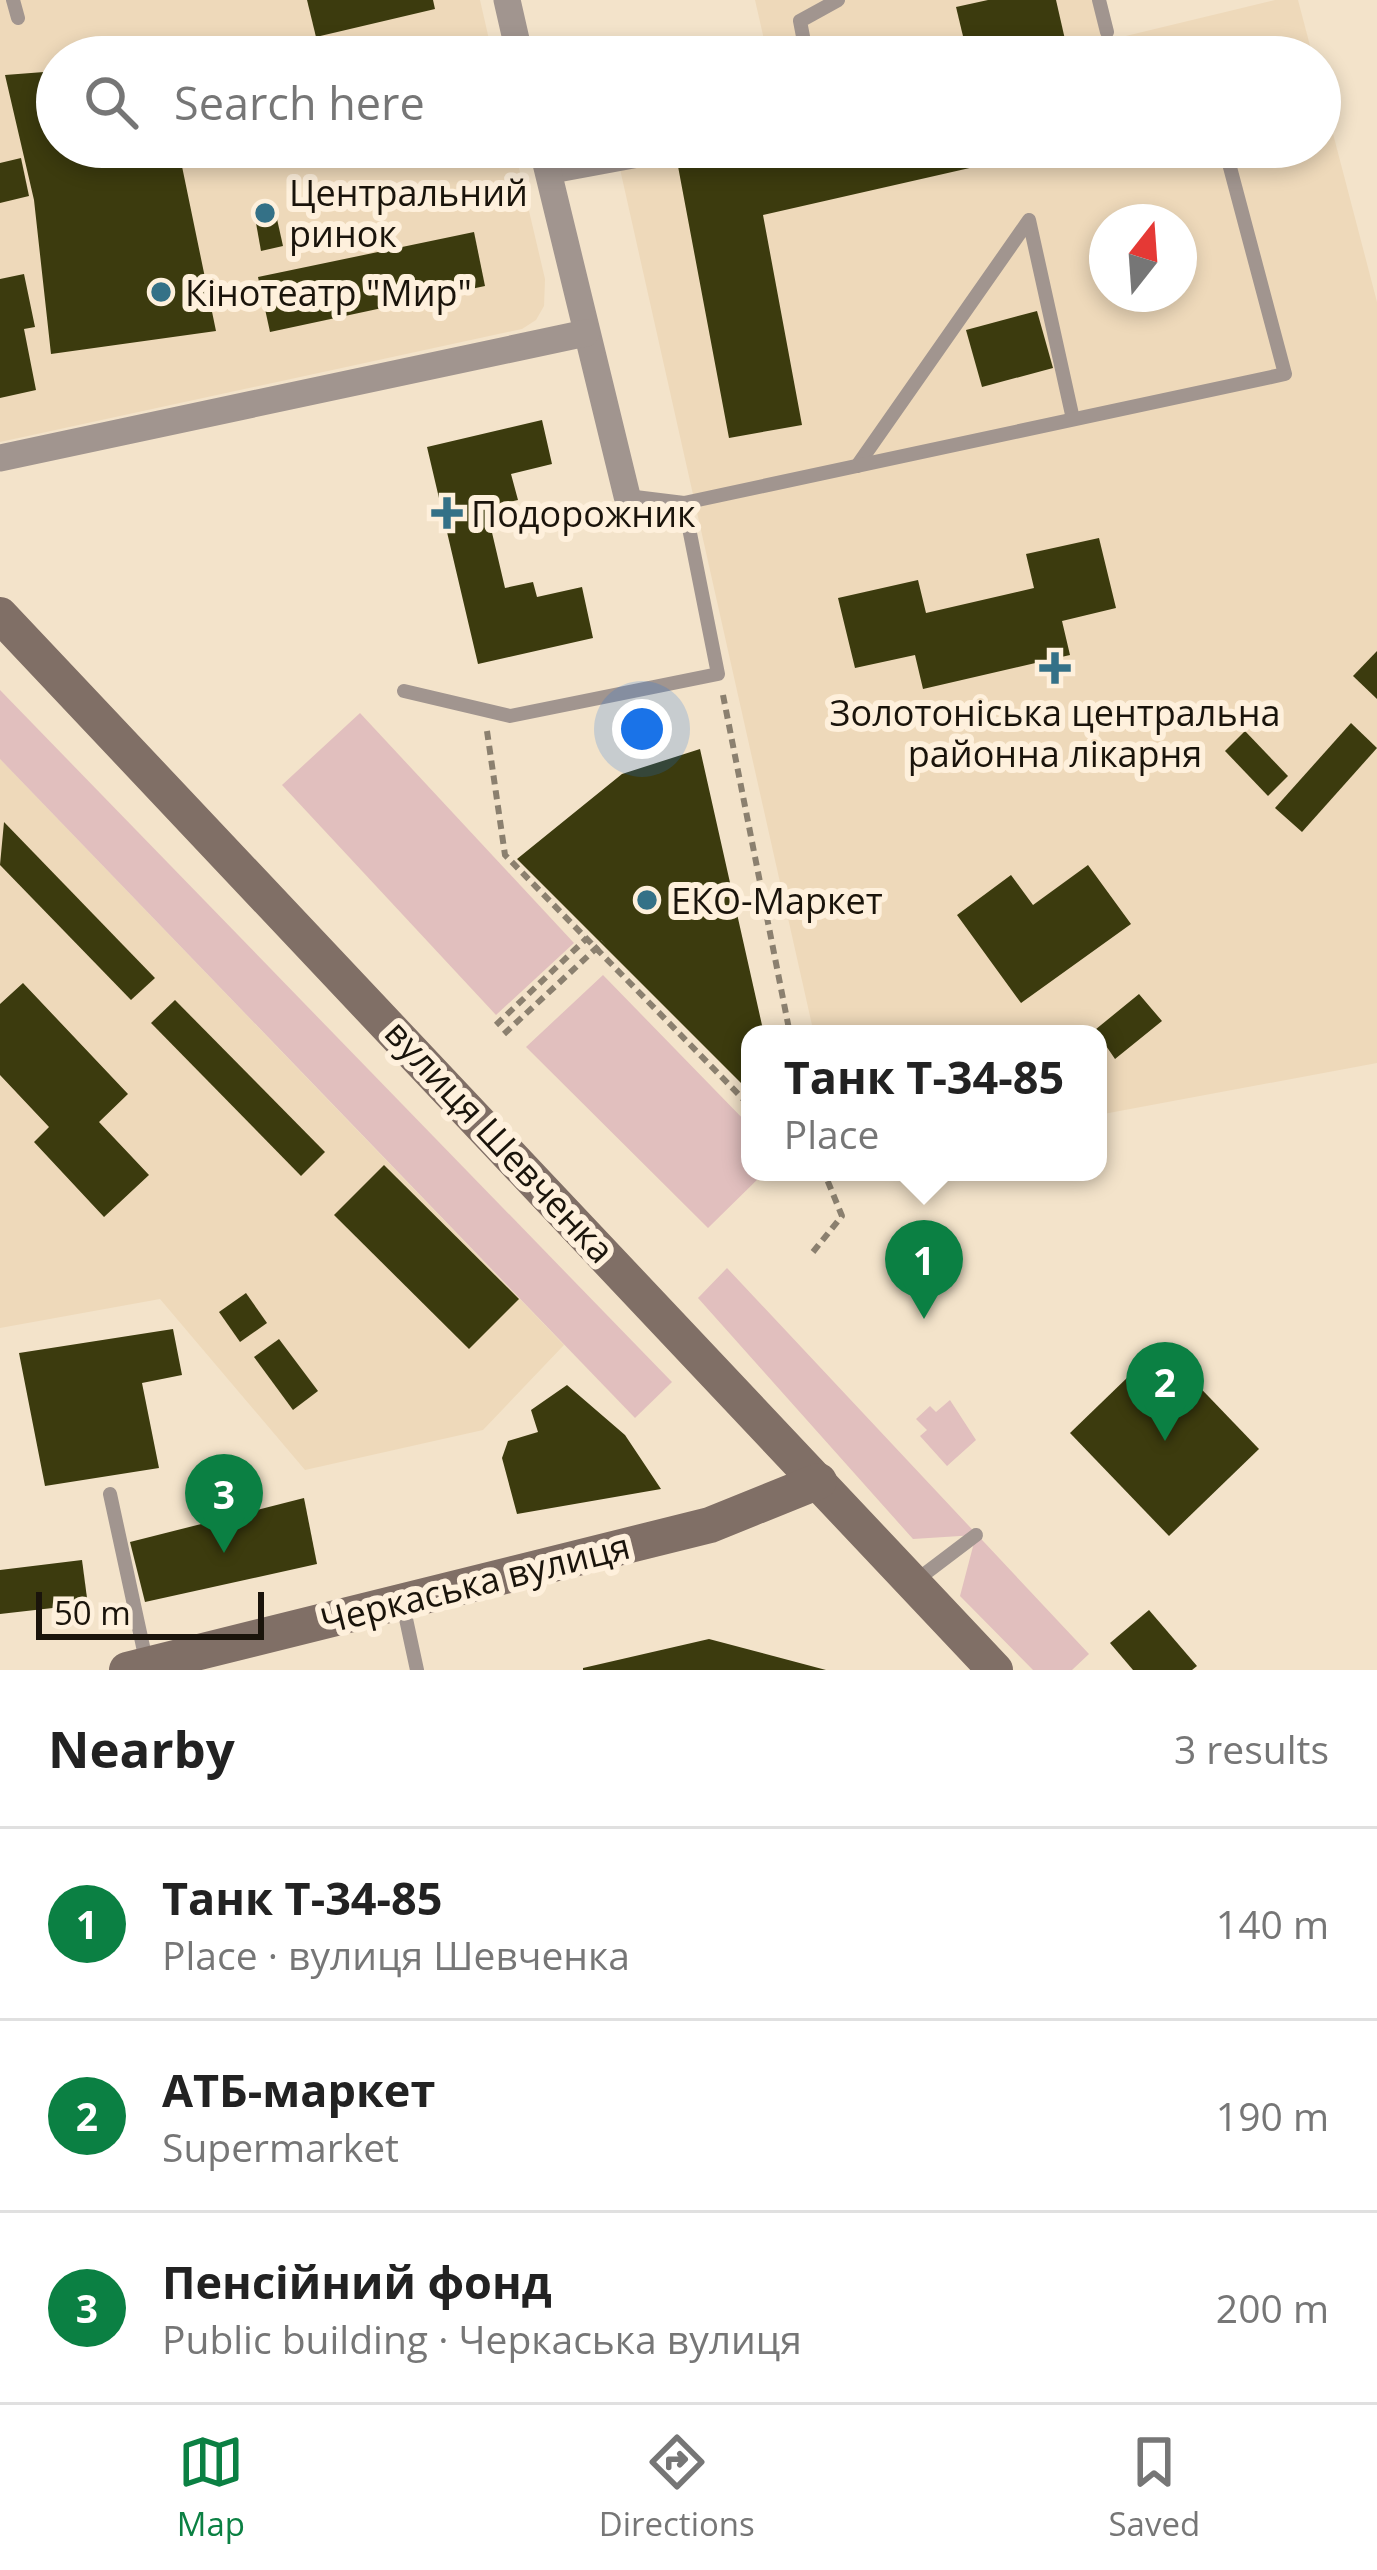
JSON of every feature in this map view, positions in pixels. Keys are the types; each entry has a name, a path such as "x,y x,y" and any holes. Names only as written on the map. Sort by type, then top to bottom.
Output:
{"main road":[{"name":"вулиця Шевченка","path":"0,615 995,1670"},
{"name":"Черкаська вулиця","path":"137,1668 710,1525 818,1480"}],"street":[{"path":"507,0 515,36"},
{"path":"547,168 627,496"},
{"path":"0,458 586,333"}],"lane":[{"path":"14,0 18,18"},
{"path":"803,36 800,21 838,0"},
{"path":"1099,0 1107,32"},
{"path":"549,176 594,168"},
{"path":"627,496 684,503 1285,374 1231,168"},
{"path":"857,466 1029,220 1073,419"},
{"path":"404,691 510,716 718,674 684,503"},
{"path":"110,1494 137,1668"},
{"path":"914,1582 976,1534"},
{"path":"402,1601 417,1670"}],"path":[{"path":"718,674 788,1025"},
{"path":"484,710 505,855 741,1097"},
{"path":"496,1025 587,938"},
{"path":"504,1034 603,942"},
{"path":"813,1252 842,1216 828,1181"}],"shaded area":[{"name":"Центральний ринок","path":"0,0 480,0 488,36 36,36 36,168 519,168 545,279 544,306 536,320 522,329 0,442"},
{"path":"755,0 1095,0 1104,36 763,36"},
{"path":"1275,0 1298,0 1307,36 1126,36"},
{"name":"Золотоніська центральна районна лікарня","path":"1341,164 1377,302 1377,1063 1107,1113 1107,1025 812,1025 620,168 1341,168"},
{"path":"0,690 672,1382 635,1418 0,759"},
{"path":"360,713 574,943 496,1015 282,785"},
{"path":"0,759 564,1345 483,1430 305,1470 160,1299 0,1328"},
{"path":"603,975 741,1117 741,1181 756,1181 708,1228 526,1047"},
{"path":"727,1268 1089,1654 1072,1670 1033,1670 960,1596 976,1535 913,1539 698,1298"},
{"path":"950,1400 976,1440 947,1466 920,1436 927,1430 916,1419 930,1406 936,1412"}],"building":[{"path":"307,0 433,0 435,9 316,36"},
{"path":"988,0 1056,0 1064,36 963,36 956,7"},
{"path":"36,73 36,168 182,168 216,331 51,354 34,200 5,75"},
{"path":"21,158 29,196 0,203 0,163"},
{"path":"678,168 970,168 763,215 802,425 729,438"},
{"path":"277,219 283,246 261,251 256,223"},
{"path":"474,232 485,286 270,332 258,277"},
{"path":"24,274 35,327 24,329 36,390 0,398 0,279"},
{"path":"1037,311 1053,368 982,387 966,330"},
{"path":"542,420 552,464 511,474 518,500 486,507 505,588 533,582 537,597 582,587 593,638 478,664 427,447"},
{"path":"1099,538 1116,608 1062,621 1070,655 923,689 915,655 855,668 838,598 918,580 926,613 1034,588 1026,554"},
{"path":"1377,651 1377,699 1353,676"},
{"path":"1351,723 1377,748 1302,832 1275,808"},
{"path":"1245,731 1288,776 1268,796 1225,751"},
{"name":"ЕКО-Маркет","path":"700,749 762,1025 741,1025 741,1083 517,859 622,774"},
{"path":"4,822 155,978 131,1000 0,865"},
{"path":"1088,865 1131,924 1021,1003 957,915 1011,875 1033,905"},
{"path":"23,983 128,1094 99,1122 149,1175 104,1217 34,1142 49,1127 0,1075 0,1004"},
{"path":"1139,994 1162,1021 1115,1059 1107,1047 1107,1025 1101,1025"},
{"path":"175,1000 325,1152 301,1176 151,1023"},
{"path":"384,1165 519,1299 469,1349 334,1215"},
{"path":"246,1293 267,1323 240,1342 219,1312"},
{"path":"173,1329 182,1375 142,1383 159,1468 45,1486 19,1353"},
{"path":"279,1339 318,1391 293,1410 254,1357"},
{"path":"1160,1346 1259,1449 1169,1536 1070,1433"},
{"path":"567,1385 625,1435 661,1489 517,1514 502,1458 508,1441 538,1432 531,1410"},
{"path":"304,1498 317,1564 145,1602 130,1542"},
{"path":"82,1560 87,1598 79,1605 0,1614 0,1570"},
{"path":"1149,1610 1197,1666 1192,1670 1133,1670 1110,1643"},
{"path":"709,1639 826,1670 583,1670 583,1668"}],"place":[{"name":"Центральний ринок","path":"265,213"},
{"name":"Кінотеатр \"Мир\"","path":"161,292"},
{"name":"Подорожник","path":"447,513"},
{"name":"Золотоніська центральна районна лікарня","path":"1055,668"},
{"name":"ЕКО-Маркет","path":"647,900"},
{"name":"Танк Т-34-85","path":"924,1319"},
{"name":"АТБ-маркет","path":"1165,1441"},
{"name":"Пенсійний фонд","path":"224,1553"}]}
